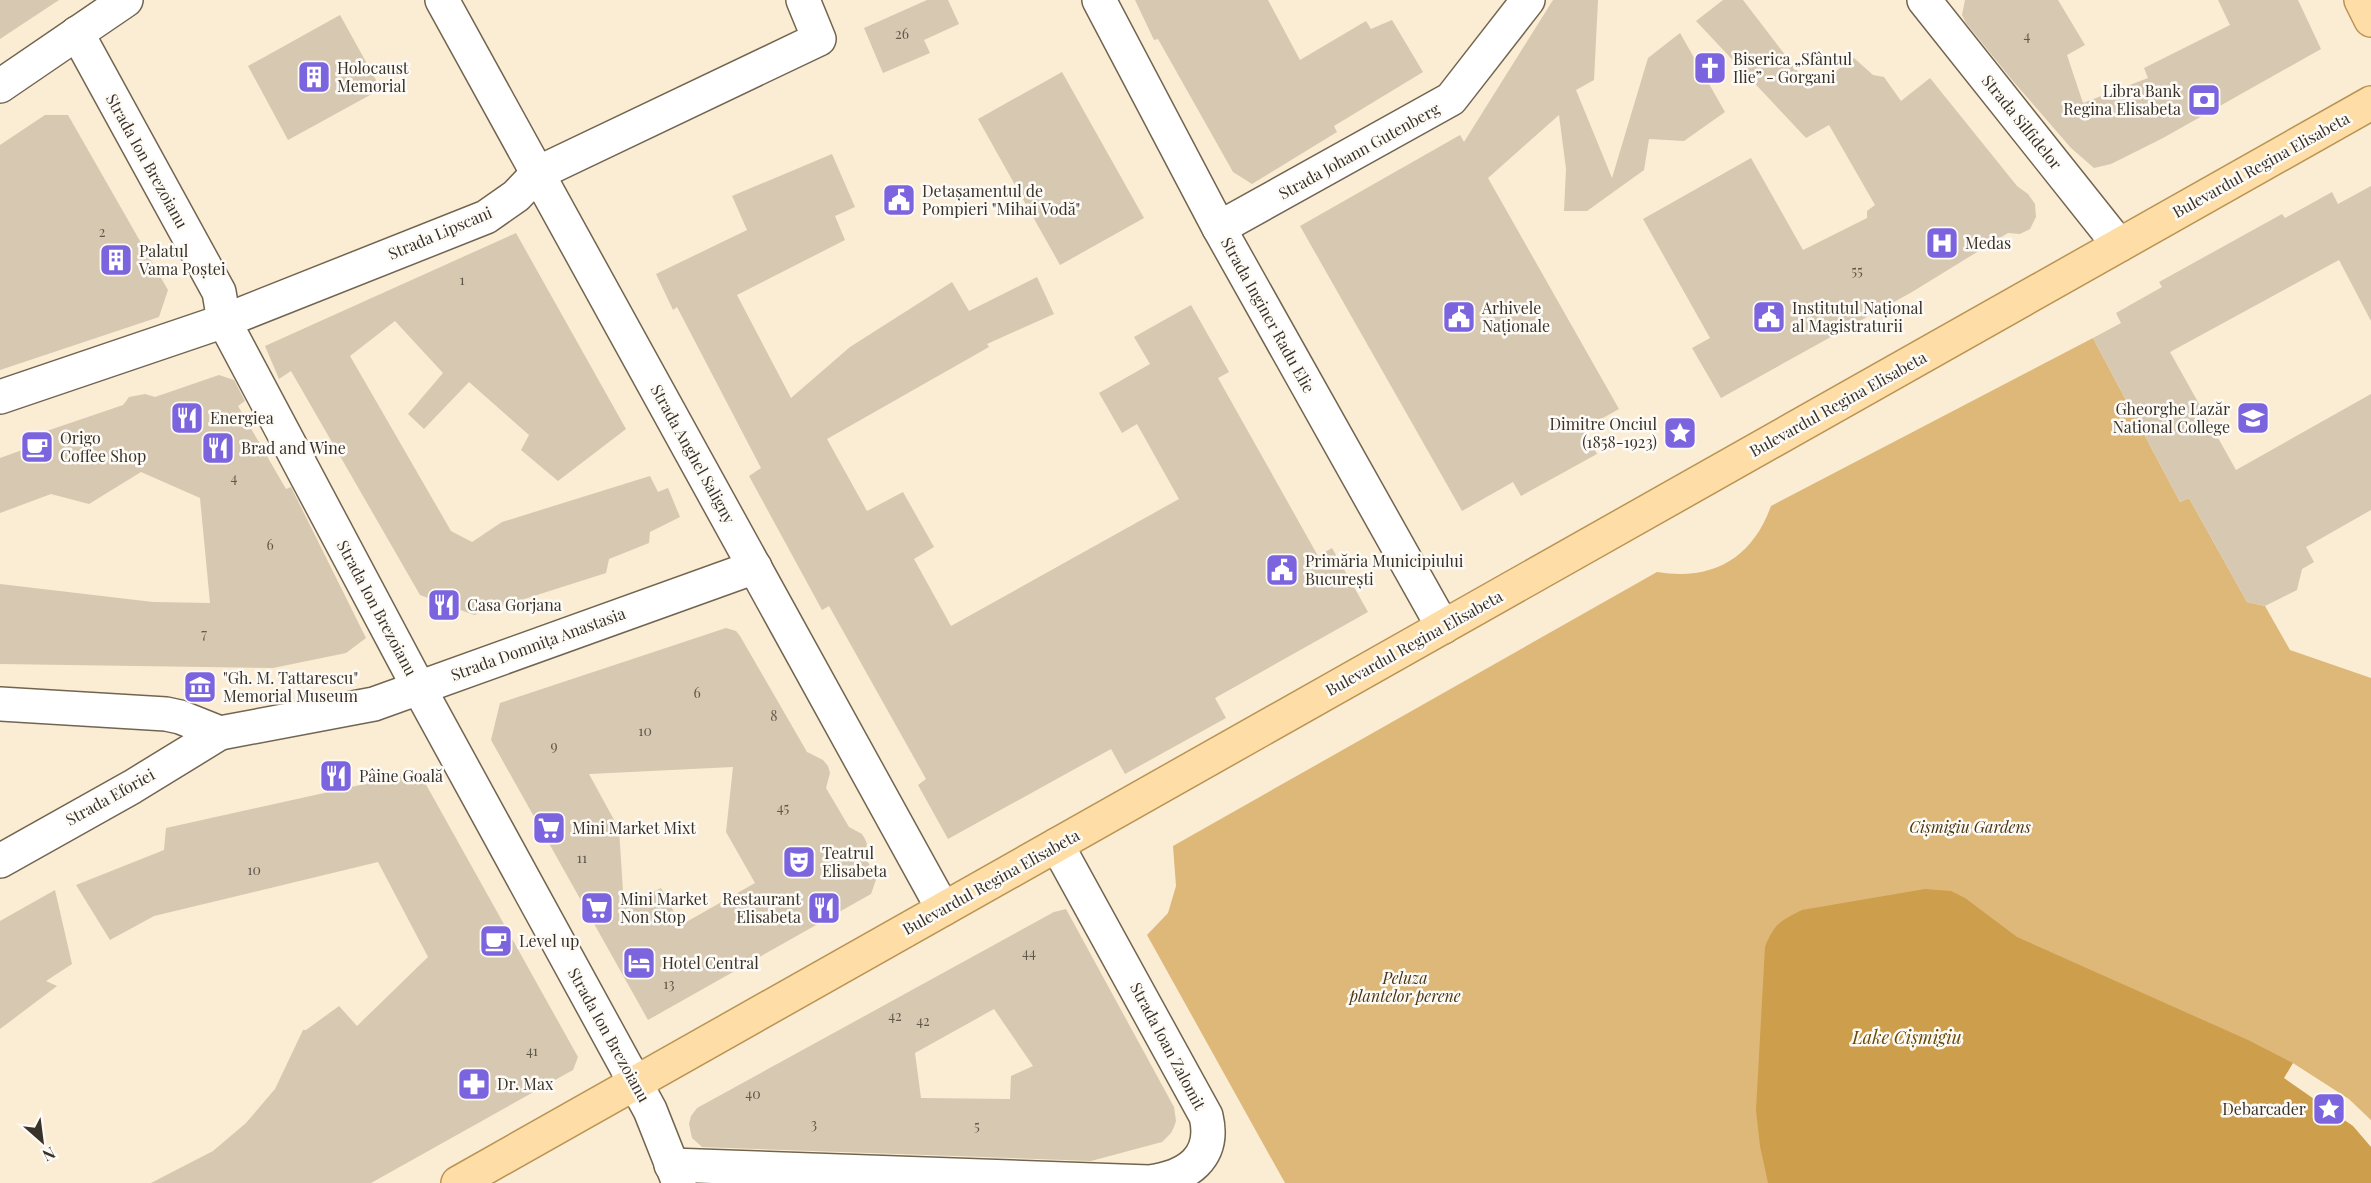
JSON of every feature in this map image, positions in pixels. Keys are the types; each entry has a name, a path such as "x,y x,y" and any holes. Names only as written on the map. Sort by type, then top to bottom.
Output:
{"main road":[{"path":"2361,0 2371,20"},
{"name":"Bulevardul Regina Elisabeta","path":"458,1183 2371,103"}],"street":[{"path":"0,86 126,0"},
{"name":"Strada Anghel Saligny","path":"442,0 943,909"},
{"name":"Strada Lipscani","path":"0,397 224,321 486,217 516,196 538,173 819,39 803,0"},
{"name":"Strada Inginer Radu Elie","path":"1099,0 1220,228 1443,627"},
{"name":"Strada Johann Gutenberg","path":"1220,228 1451,99 1528,0"},
{"name":"Strada Silfidelor","path":"1929,2 2119,245"},
{"name":"Strada Ion Brezoianu","path":"77,33 219,292 224,321 419,688 650,1110 675,1174"},
{"name":"Strada Domnița Anastasia","path":"220,733 374,704 755,567"},
{"path":"0,704 166,714 180,717 220,733"},
{"name":"Strada Eforiei","path":"0,861 132,787 220,733"},
{"name":"Strada Ioan Zalomit","path":"675,1174 1149,1182 1169,1179 1188,1171 1207,1145 1210,1131 1206,1116 1058,845"}],"green space":[{"name":"Cișmigiu Gardens","path":"2093,338 2180,502 2189,498 2247,602 2265,606 2290,650 2371,678 2371,1183 1285,1183 1147,935 1168,913 1176,886 1173,846 1657,572 1695,573 1728,562 1741,553 1753,540 1771,506"}],"water":[{"name":"Lake Cișmigiu","path":"1925,889 1951,891 1965,898 2017,937 2248,1040 2293,1063 2349,1099 2371,1120 2371,1183 1768,1183 1760,1146 1756,1110 1765,947 1771,933 1783,920 1802,910"}],"pier":[{"path":"2293,1063 2349,1099 2371,1120 2371,1147 2353,1126 2284,1078"}],"building":[{"path":"0,0 59,0 0,39"},
{"path":"927,0 948,0 959,24 924,40 930,53 883,73 864,28"},
{"path":"1135,0 1268,0 1300,60 1366,21 1371,29 1392,20 1423,72 1334,126 1337,132 1252,184 1233,172 1158,39 1154,40"},
{"name":"Arhivele Naționale","path":"1553,0 1598,0 1594,80 1576,90 1612,178 1648,58 1680,33 1725,112 1684,141 1649,139 1644,170 1587,211 1564,211 1566,169 1559,115 1488,178 1619,409 1583,429 1597,454 1521,496 1513,482 1462,511 1300,226 1460,135 1464,142"},
{"path":"1723,0 1743,0 1802,77 1828,77 1854,58 1873,75 1884,77 1901,101 1930,78 2017,186 2028,194 2035,204 2036,217 2030,229 2020,234 2008,233 1912,292 1721,398 1692,348 1710,338 1643,219 1751,158 1803,250 1867,218 1867,211 1875,205 1829,125 1806,138 1696,21"},
{"path":"1965,0 2058,0 2085,45 2067,55 2083,103 2148,78 2144,68 2230,25 2218,0 2298,0 2321,49 2163,138 2111,164 2094,168 2071,148 1966,23 1962,15"},
{"name":"Holocaust Memorial","path":"340,15 381,89 288,140 248,66"},
{"path":"1062,72 1144,218 1060,265 978,119"},
{"name":"Palatul Vama Poștei","path":"45,115 68,115 168,290 159,317 0,370 0,145"},
{"name":"Primăria Municipiului București","path":"832,154 855,207 835,216 845,240 737,295 791,398 850,347 952,282 969,311 1037,277 1054,314 987,344 989,347 827,439 867,511 903,492 934,547 914,559 951,626 1179,499 1137,424 1122,433 1099,393 1150,364 1134,337 1191,305 1229,372 1218,378 1318,556 1332,548 1368,612 1215,698 1226,718 1125,774 1111,749 948,839 918,785 926,779 829,606 822,610 749,476 761,468 677,307 673,310 656,274 747,230 732,196"},
{"name":"Gheorghe Lazăr National College","path":"2371,186 2371,321 2339,260 2170,352 2236,470 2371,394 2371,510 2306,547 2314,562 2302,569 2297,590 2265,606 2247,602 2189,498 2180,502 2093,338 2121,323 2116,313 2162,287 2159,282 2282,214 2285,218 2332,192 2338,204"},
{"path":"516,233 626,429 558,481 521,450 529,435 469,382 424,429 408,414 443,373 395,321 350,356 451,531 472,542 502,522 650,476 658,492 668,488 680,517 650,532 649,543 609,559 606,573 474,615 420,595 291,371 279,379 265,346"},
{"path":"219,375 234,380 245,401 238,406 286,489 291,487 366,638 346,653 273,668 0,664 0,584 153,602 210,603 200,498 141,472 89,504 51,494 0,513 0,458 36,445 32,436 123,405 129,397 145,394 155,397"},
{"path":"726,628 736,631 807,752 823,760 828,766 830,773 826,788 849,827 862,834 867,844 864,856 877,877 871,894 648,1020 491,740 500,703","holes":["733,767 726,832 755,883 681,925 661,888 624,907 619,829 589,774"]},
{"path":"419,772 578,1057 573,1070 371,1183 151,1183 213,1151 246,1123 275,1089 303,1030 339,1006 357,1026 428,957 378,862 154,916 110,940 76,885 164,850 166,828"},
{"path":"55,890 72,964 46,981 57,986 0,1029 0,921"},
{"path":"1066,909 1174,1107 1176,1121 1174,1127 1162,1142 1091,1161 702,1147 692,1138 689,1124 697,1108 1054,912","holes":["994,1009 1033,1066 1011,1076 1010,1099 921,1098 915,1053"]}],"place":[{"name":"Biserica „Sfântul Ilie” - Gorgani","path":"1710,68"},
{"name":"Holocaust Memorial","path":"314,77"},
{"name":"Libra Bank Regina Elisabeta","path":"2204,100"},
{"name":"Detașamentul de Pompieri \"Mihai Vodă\"","path":"899,200"},
{"name":"Medas","path":"1942,243"},
{"name":"Palatul Vama Poștei","path":"116,260"},
{"name":"Arhivele Naționale","path":"1459,317"},
{"name":"Institutul Național al Magistraturii","path":"1769,317"},
{"name":"Energiea","path":"187,418"},
{"name":"Gheorghe Lazăr National College","path":"2253,418"},
{"name":"Dimitre Onciul (1858-1923)","path":"1680,433"},
{"name":"Origo Coffee Shop","path":"37,447"},
{"name":"Brad and Wine","path":"218,448"},
{"name":"Primăria Municipiului București","path":"1282,570"},
{"name":"Casa Gorjana","path":"444,605"},
{"name":"\"Gh. M. Tattarescu\" Memorial Museum","path":"200,687"},
{"name":"Pâine Goală","path":"336,776"},
{"name":"Mini Market Mixt","path":"549,828"},
{"name":"Teatrul Elisabeta","path":"799,862"},
{"name":"Mini Market Non Stop","path":"597,908"},
{"name":"Restaurant Elisabeta","path":"824,908"},
{"name":"Level up","path":"496,941"},
{"name":"Hotel Central","path":"639,963"},
{"name":"Dr. Max","path":"474,1084"},
{"name":"Debarcader","path":"2329,1109"}],"park label":[{"name":"Peluza plantelor perene","path":"1405,987"}]}
